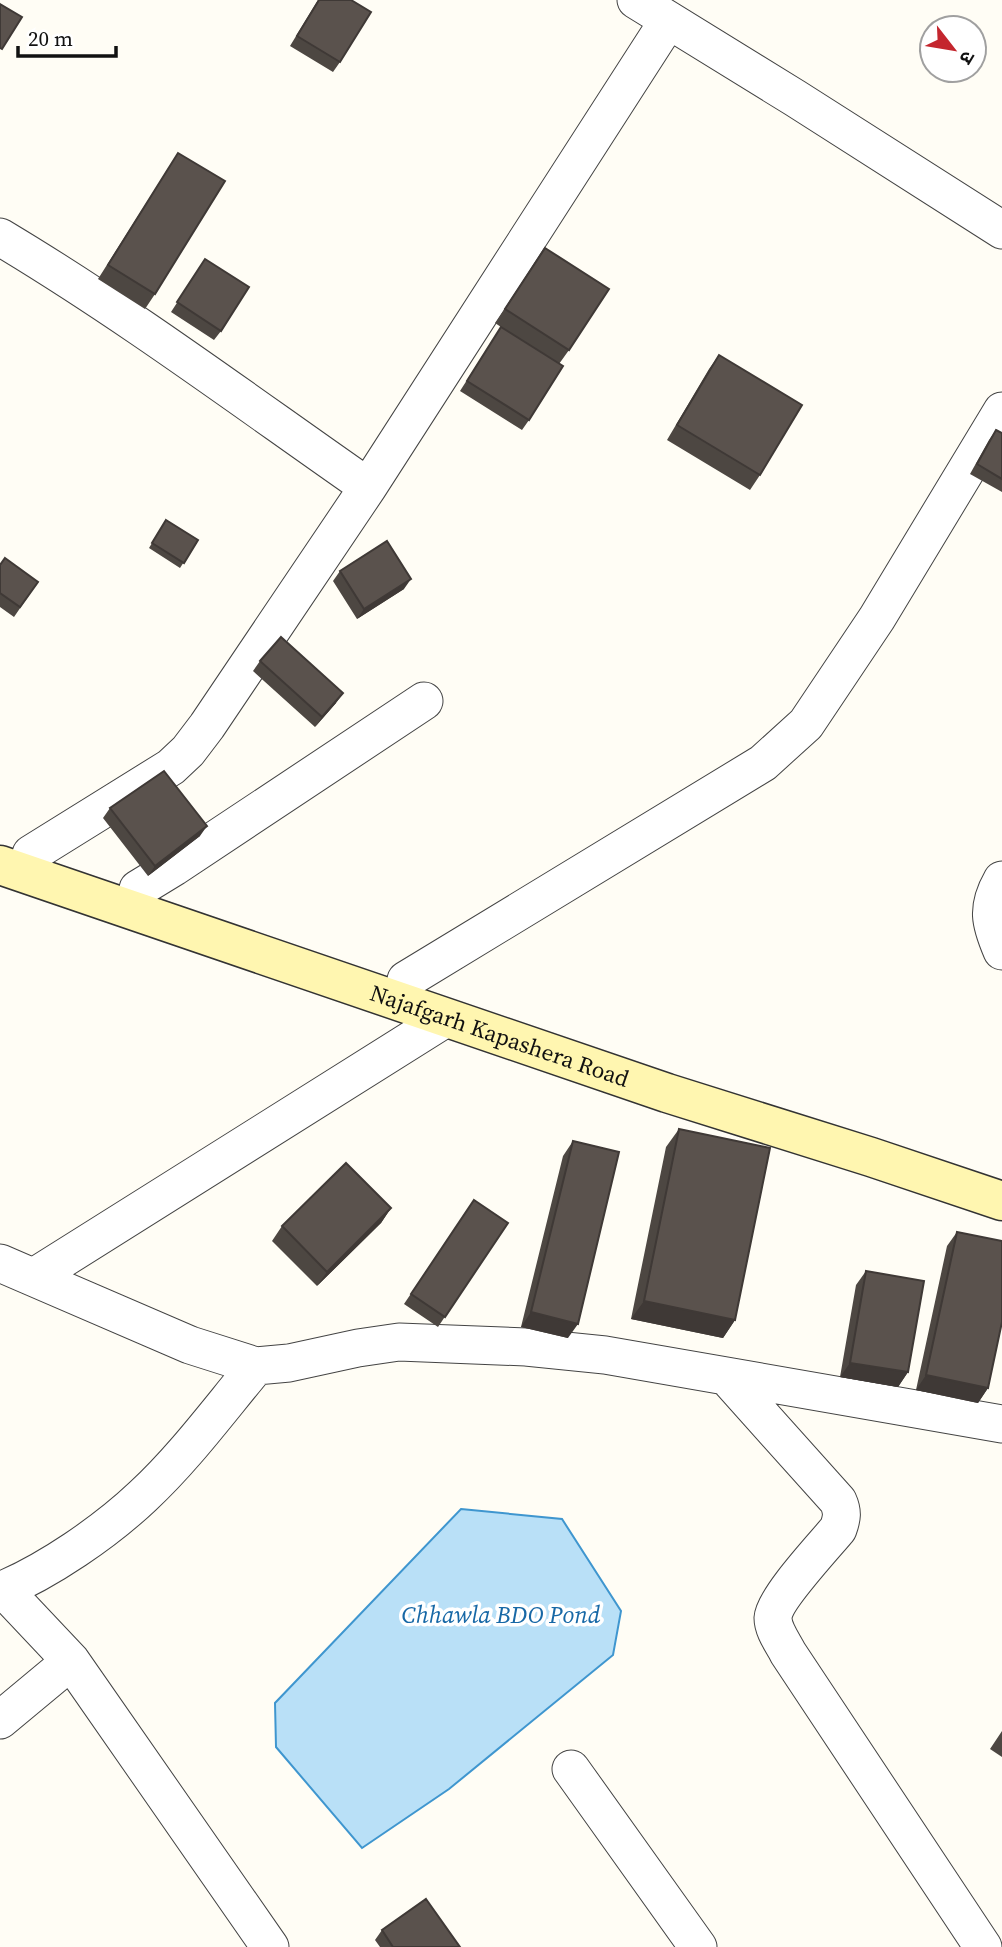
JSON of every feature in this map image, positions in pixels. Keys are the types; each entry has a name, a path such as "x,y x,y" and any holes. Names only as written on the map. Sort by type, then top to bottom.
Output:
{"main road":[{"path":"10,855 138,889 406,980 660,1071 774,1102 1002,1178"},
{"name":"Najafgarh Kapashera Road","path":"10,855 194,930 446,1018 667,1093 1002,1201"}],"street":[{"path":"636,0 1002,230"},
{"path":"10,855 171,767 188,751 368,487 668,21"},
{"path":"0,237 94,295 368,487"},
{"path":"406,980 763,763 806,724 877,618 1002,411"},
{"path":"138,889 424,701"},
{"path":"1002,880 990,908 994,931 1002,951"},
{"path":"34,1277 446,1018"},
{"path":"0,1263 190,1345 256,1366 289,1363 399,1342 526,1347 605,1355 1002,1424"},
{"path":"256,1366 143,1496 52,1565 2,1590 71,1661 270,1947"},
{"path":"726,1376 842,1508 843,1517 838,1529 779,1601 773,1615 774,1626 788,1653 984,1947"},
{"path":"0,1720 71,1661"},
{"path":"571,1769 698,1947"}],"water":[{"name":"Chhawla BDO Pond","path":"461,1509 562,1519 621,1611 613,1655 449,1789 362,1848 276,1747 275,1703"}],"building":[{"path":"319,0 351,0 371,12 340,62 297,36"},
{"path":"0,4 22,17 2,49 0,48"},
{"path":"178,153 225,181 155,294 108,265"},
{"path":"545,248 609,289 569,350 505,309"},
{"path":"205,259 249,287 221,331 177,302"},
{"path":"501,327 563,366 529,420 467,381"},
{"path":"719,355 802,405 760,475 677,425"},
{"path":"996,430 1002,433 1002,479 977,464"},
{"path":"166,520 198,540 184,563 152,543"},
{"path":"387,541 411,579 364,609 340,571"},
{"path":"5,558 38,582 20,607 0,593 0,565"},
{"path":"281,637 343,693 322,717 260,661"},
{"path":"164,771 207,826 155,866 110,808"},
{"path":"679,1129 770,1148 735,1320 644,1301"},
{"path":"573,1141 619,1152 578,1324 531,1312"},
{"path":"346,1163 391,1208 327,1272 282,1226"},
{"path":"474,1200 508,1223 445,1317 411,1294"},
{"path":"957,1232 1002,1241 1002,1322 988,1388 926,1375"},
{"path":"866,1271 924,1281 908,1372 850,1363"},
{"path":"426,1899 460,1947 393,1947 382,1930"}]}
